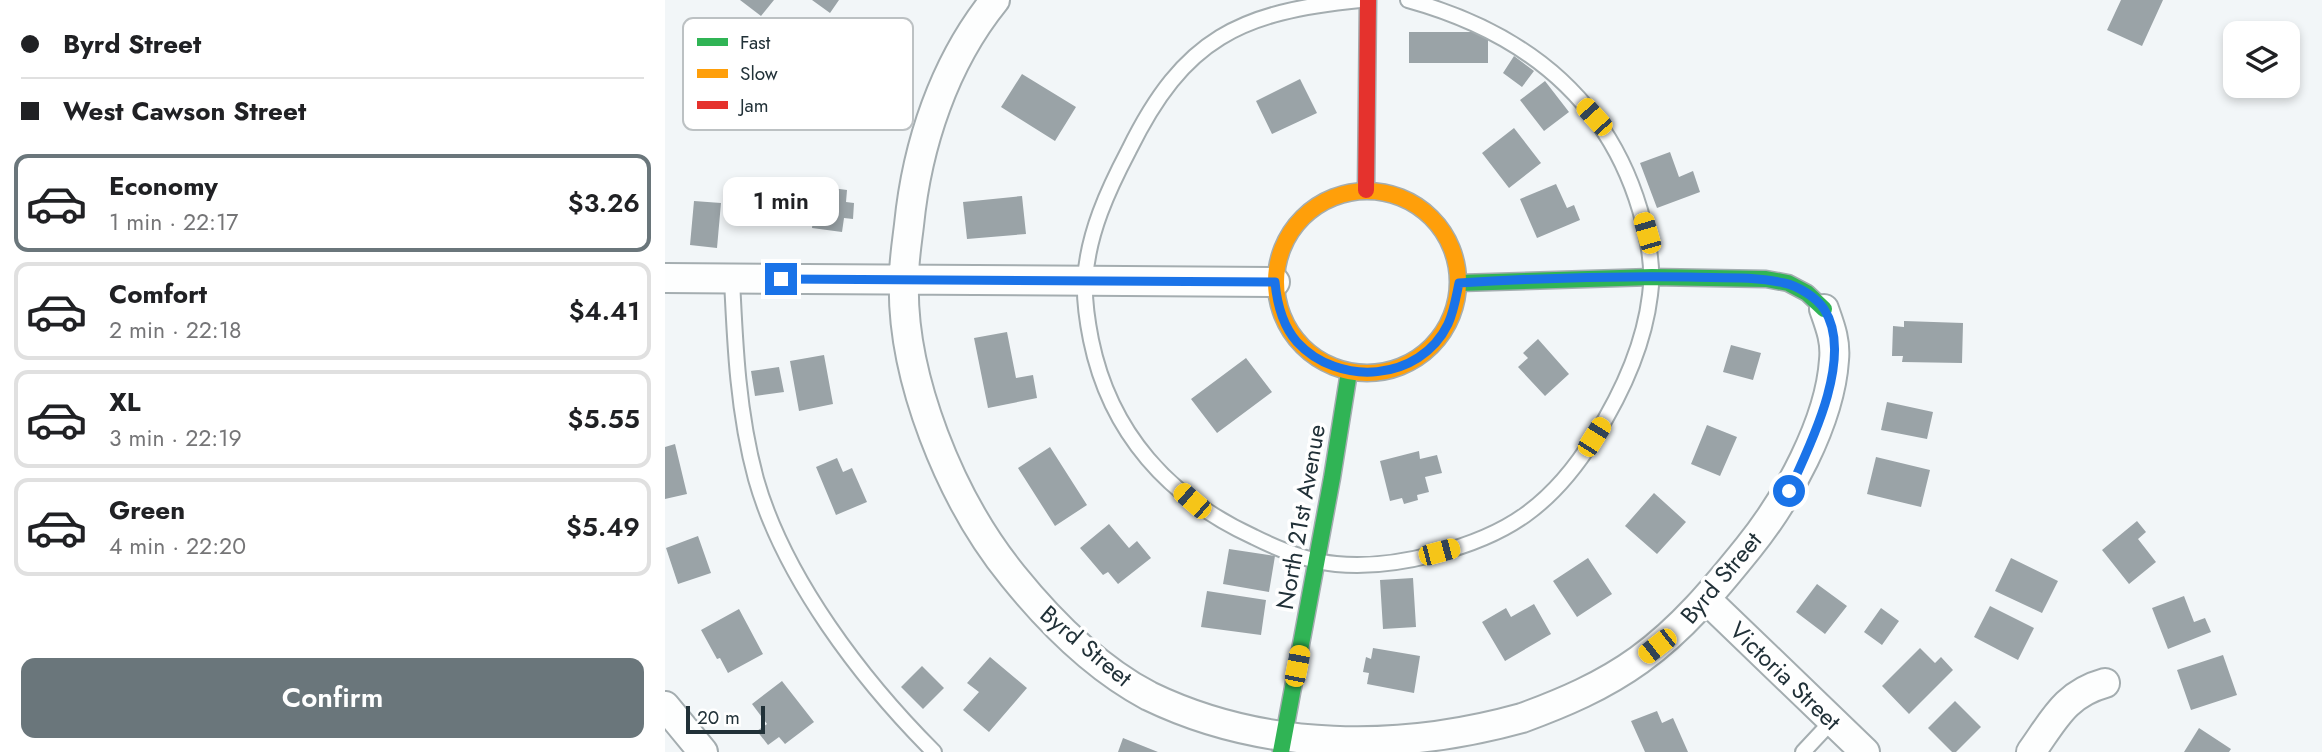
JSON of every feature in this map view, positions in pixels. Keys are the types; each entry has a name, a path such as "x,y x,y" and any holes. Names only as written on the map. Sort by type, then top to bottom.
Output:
{"street":[{"path":"1366,190 1367,0"},
{"name":"Byrd Street","path":"982,4 942,87 925,140 911,203 904,280 908,333 919,386 941,456 962,501 994,552 1033,600 1062,631 1103,666 1147,695 1194,717 1282,747 1383,749 1436,743 1498,727 1566,701 1637,662 1677,630 1706,599 1754,541 1789,491 1811,444 1827,395 1834,360 1833,336 1824,309"},
{"path":"1366,190 1390,193 1412,202 1432,217 1446,236 1456,259 1459,283 1455,306 1447,327 1433,345 1415,359 1394,369 1372,373 1349,372 1311,355 1284,323 1277,303 1275,282 1278,258 1287,237 1301,218 1320,203 1343,194 1366,190"},
{"path":"1459,283 1652,277 1766,279 1788,283 1798,288 1824,309"},
{"path":"665,278 1275,282"},
{"name":"North 21st Avenue","path":"1282,747 1349,372"},
{"name":"Victoria Street","path":"1706,599 1865,752"},
{"path":"2031,752 2068,701 2087,688 2105,683"},
{"path":"665,706 703,752"}],"lane":[{"path":"1360,0 1310,5 1270,14 1227,33 1189,61 1165,87 1141,124 1109,188 1088,254 1085,282 1087,322 1096,364 1111,402 1131,438 1157,471 1192,501 1233,527 1276,548 1340,565 1375,565 1460,546 1501,530 1526,515 1553,492 1591,443 1627,376 1640,342 1650,297 1652,277 1647,233 1634,189 1615,147 1594,117 1563,82 1527,52 1486,28 1408,0"},
{"path":"732,279 736,359 743,419 757,479 776,537 815,604 859,667 909,727 934,752"},
{"path":"1803,752 1832,721"}],"building":[{"path":"740,0 774,0 761,16"},
{"path":"812,0 839,0 830,13"},
{"path":"2121,0 2163,0 2142,46 2107,30"},
{"path":"1409,32 1488,32 1488,63 1409,63"},
{"path":"1514,56 1534,71 1522,87 1503,73"},
{"path":"1022,74 1076,107 1055,141 1001,107"},
{"path":"1300,79 1317,113 1272,134 1256,101"},
{"path":"1545,81 1569,112 1544,131 1520,100"},
{"path":"1514,128 1541,163 1509,188 1482,153"},
{"path":"1670,152 1679,177 1693,171 1700,192 1657,208 1640,163"},
{"path":"1556,184 1567,208 1574,205 1580,220 1537,238 1520,199"},
{"path":"817,186 847,190 846,202 854,203 853,219 844,218 842,232 812,228"},
{"path":"1022,196 1026,234 967,239 963,202"},
{"path":"694,201 721,203 717,248 690,245"},
{"path":"1904,321 1963,323 1962,363 1902,362 1903,356 1892,356 1893,326 1904,327"},
{"path":"1007,332 1016,378 1033,375 1037,398 988,408 974,338"},
{"path":"1538,339 1569,374 1545,396 1518,367 1528,358 1523,353"},
{"path":"1731,345 1761,353 1753,380 1723,372"},
{"path":"824,355 833,404 799,411 790,361"},
{"path":"1246,358 1272,392 1217,433 1191,399"},
{"path":"779,367 784,392 755,396 751,371"},
{"path":"1887,402 1933,412 1927,439 1881,430"},
{"path":"1707,425 1737,437 1720,476 1691,464"},
{"path":"675,444 687,494 665,499 665,447"},
{"path":"1050,447 1087,505 1055,526 1018,468"},
{"path":"1419,451 1420,459 1437,455 1442,473 1425,477 1429,492 1417,495 1418,500 1404,504 1402,498 1390,501 1380,461"},
{"path":"1876,457 1930,470 1921,507 1867,494"},
{"path":"837,458 843,472 852,468 867,502 836,515 816,467"},
{"path":"1654,493 1686,522 1657,554 1625,526"},
{"path":"2137,521 2146,532 2138,539 2156,562 2129,584 2102,550"},
{"path":"1109,524 1129,548 1137,541 1151,558 1118,584 1108,572 1103,575 1080,548"},
{"path":"698,536 711,573 678,584 666,548"},
{"path":"1229,549 1275,556 1269,592 1223,584"},
{"path":"1588,558 1612,594 1577,617 1553,581"},
{"path":"2011,558 2058,581 2042,613 1995,591"},
{"path":"1413,578 1416,627 1383,629 1380,580"},
{"path":"1817,584 1847,606 1825,634 1796,612"},
{"path":"1207,591 1266,600 1261,635 1201,627"},
{"path":"2184,596 2194,622 2205,618 2211,632 2168,649 2152,608"},
{"path":"1534,604 1551,634 1505,661 1482,622 1506,608 1511,617"},
{"path":"1990,606 2034,628 2018,660 1974,637"},
{"path":"1881,608 1899,621 1882,645 1864,632"},
{"path":"739,609 763,654 728,673 701,630"},
{"path":"1373,648 1420,656 1414,693 1367,684 1369,673 1363,672 1366,657 1371,659"},
{"path":"1920,648 1935,663 1941,657 1953,670 1909,714 1882,686"},
{"path":"2223,655 2237,695 2191,710 2177,670"},
{"path":"990,657 1027,688 989,732 963,710 979,692 967,683"},
{"path":"922,666 944,688 923,709 901,687"},
{"path":"782,681 814,722 785,744 779,737 768,745 757,731 767,724 752,704"},
{"path":"1955,701 1981,727 1956,752 1952,752 1928,728"},
{"path":"1657,711 1662,723 1673,718 1688,752 1645,752 1631,721"},
{"path":"2199,728 2231,749 2229,752 2184,752"},
{"path":"1123,738 1158,752 1118,752"}],"traffic: fast":[{"path":"1459,283 1652,277 1766,279 1788,283 1807,293 1824,309"},
{"path":"1281,752 1349,372"}],"traffic: slow":[{"path":"1367,191 1402,198 1432,217 1451,247 1458,282 1451,317 1432,347 1402,366 1367,373 1332,366 1302,347 1283,317 1276,282 1283,247 1302,217 1332,198 1367,191"}],"traffic: jam":[{"path":"1366,190 1368,0"}],"route":[{"path":"781,279 1275,282 1277,303 1284,323 1311,355 1349,372 1372,373 1394,369 1415,359 1433,345 1447,327 1455,306 1459,283 1652,277 1766,279 1788,283 1807,293 1824,309 1833,336 1834,360 1827,395 1811,444 1789,491"}]}
